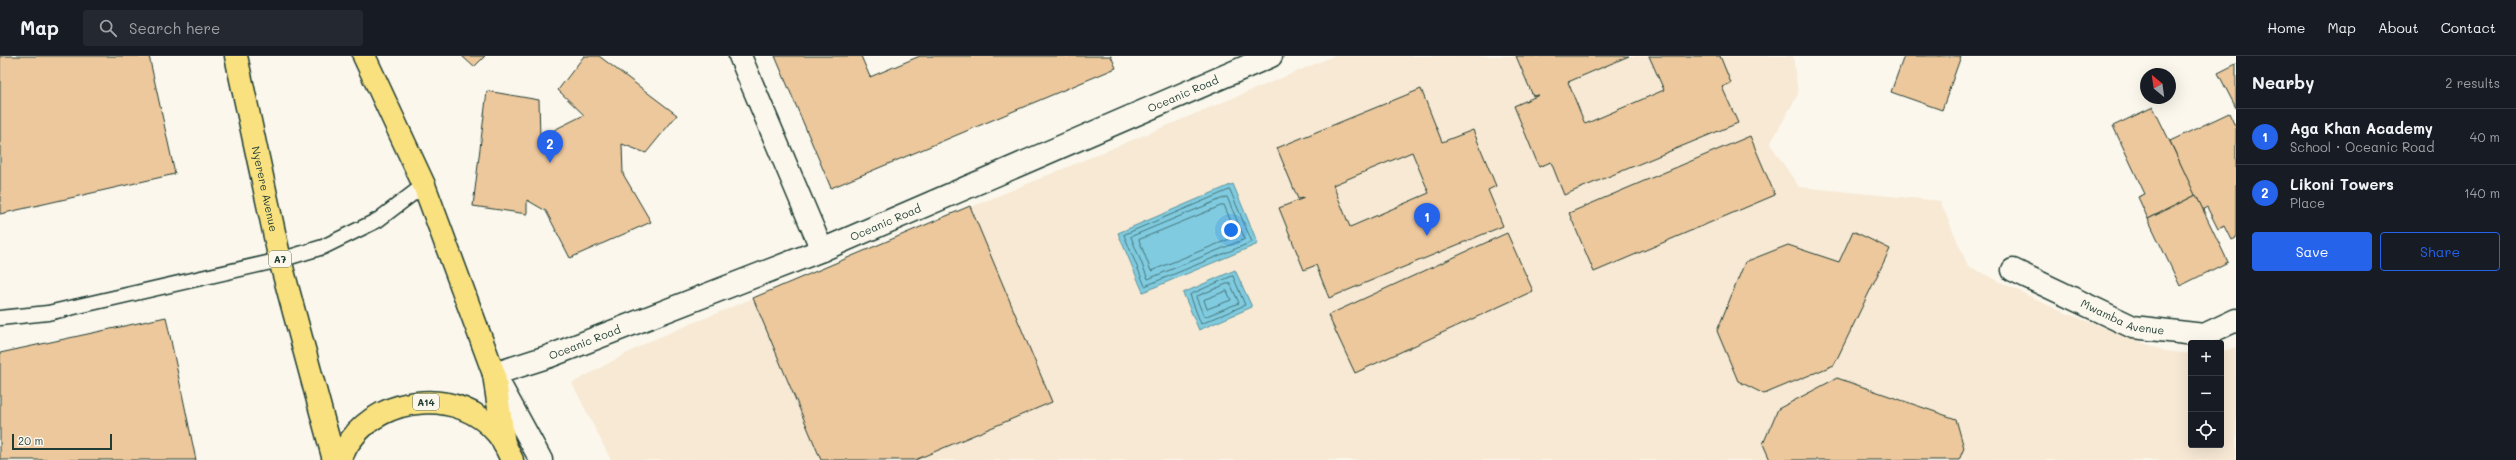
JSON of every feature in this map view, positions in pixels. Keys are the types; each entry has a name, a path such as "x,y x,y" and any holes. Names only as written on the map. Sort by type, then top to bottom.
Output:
{"highway":[{"name":"Nyerere Avenue","path":"236,56 280,260 334,460"},
{"path":"364,56 424,185 494,374 508,452"},
{"name":"A14","path":"340,460 350,441 372,419 398,406 428,402 459,407 485,422 508,452"}],"street":[{"path":"740,56 822,250"},
{"name":"Oceanic Road","path":"494,374 550,356 822,250 1271,56"},
{"name":"Mwamba Avenue","path":"2013,270 2133,327 2204,335 2236,320"},
{"path":"494,374 541,460"}],"lane":[{"path":"0,318 48,313 280,260 323,247 378,220 424,185"}],"shaded area":[{"path":"1334,56 1793,56 1798,94 1770,144 1799,187 1940,201 1968,266 2058,310 2165,351 2188,354 2188,448 2224,448 2224,351 2236,347 2236,460 611,460 572,383 650,341"}],"water":[{"path":"1233,184 1258,244 1143,292 1118,233"},
{"path":"1235,270 1252,307 1199,330 1183,293"}],"building":[{"path":"0,56 149,56 175,174 0,214"},
{"path":"462,56 485,56 474,67"},
{"path":"584,56 599,56 677,115 646,153 622,144 623,174 651,222 570,258 546,211 527,200 527,214 473,206 487,91 539,100 540,137 584,115 558,90"},
{"path":"775,56 861,56 870,77 920,56 1111,56 1116,68 831,188"},
{"path":"1516,56 1629,56 1568,82 1585,124 1664,90 1649,56 1720,56 1731,83 1722,87 1738,123 1564,195 1551,162 1539,167 1514,106 1539,95 1533,96"},
{"path":"1904,56 1961,56 1942,110 1891,92"},
{"path":"2236,64 2236,108 2218,73"},
{"path":"1421,89 1442,142 1473,130 1496,186 1488,190 1503,226 1329,298 1316,265 1304,270 1279,208 1304,198 1298,199 1277,148","holes":["1412,152 1429,193 1350,227 1333,185"]},
{"path":"2153,107 2196,195 2148,219 2138,197 2145,194 2113,126"},
{"path":"2229,113 2236,128 2236,238 2232,240 2225,226 2218,229 2207,207 2202,210 2170,141"},
{"path":"1750,136 1775,195 1594,272 1569,213"},
{"path":"2196,195 2228,262 2180,286 2148,219"},
{"path":"970,206 1052,402 915,460 821,460 753,298"},
{"path":"1853,231 1890,249 1834,365 1764,394 1738,381 1717,331 1745,262 1788,245 1839,262"},
{"path":"1507,233 1533,291 1355,373 1328,315"},
{"path":"166,317 196,460 0,460 0,353"},
{"path":"1837,378 1956,419 1964,448 1959,460 1770,460 1763,444 1778,409"}],"place":[{"name":"Likoni Towers","path":"550,163"},
{"name":"Aga Khan Academy","path":"1427,236"}]}
